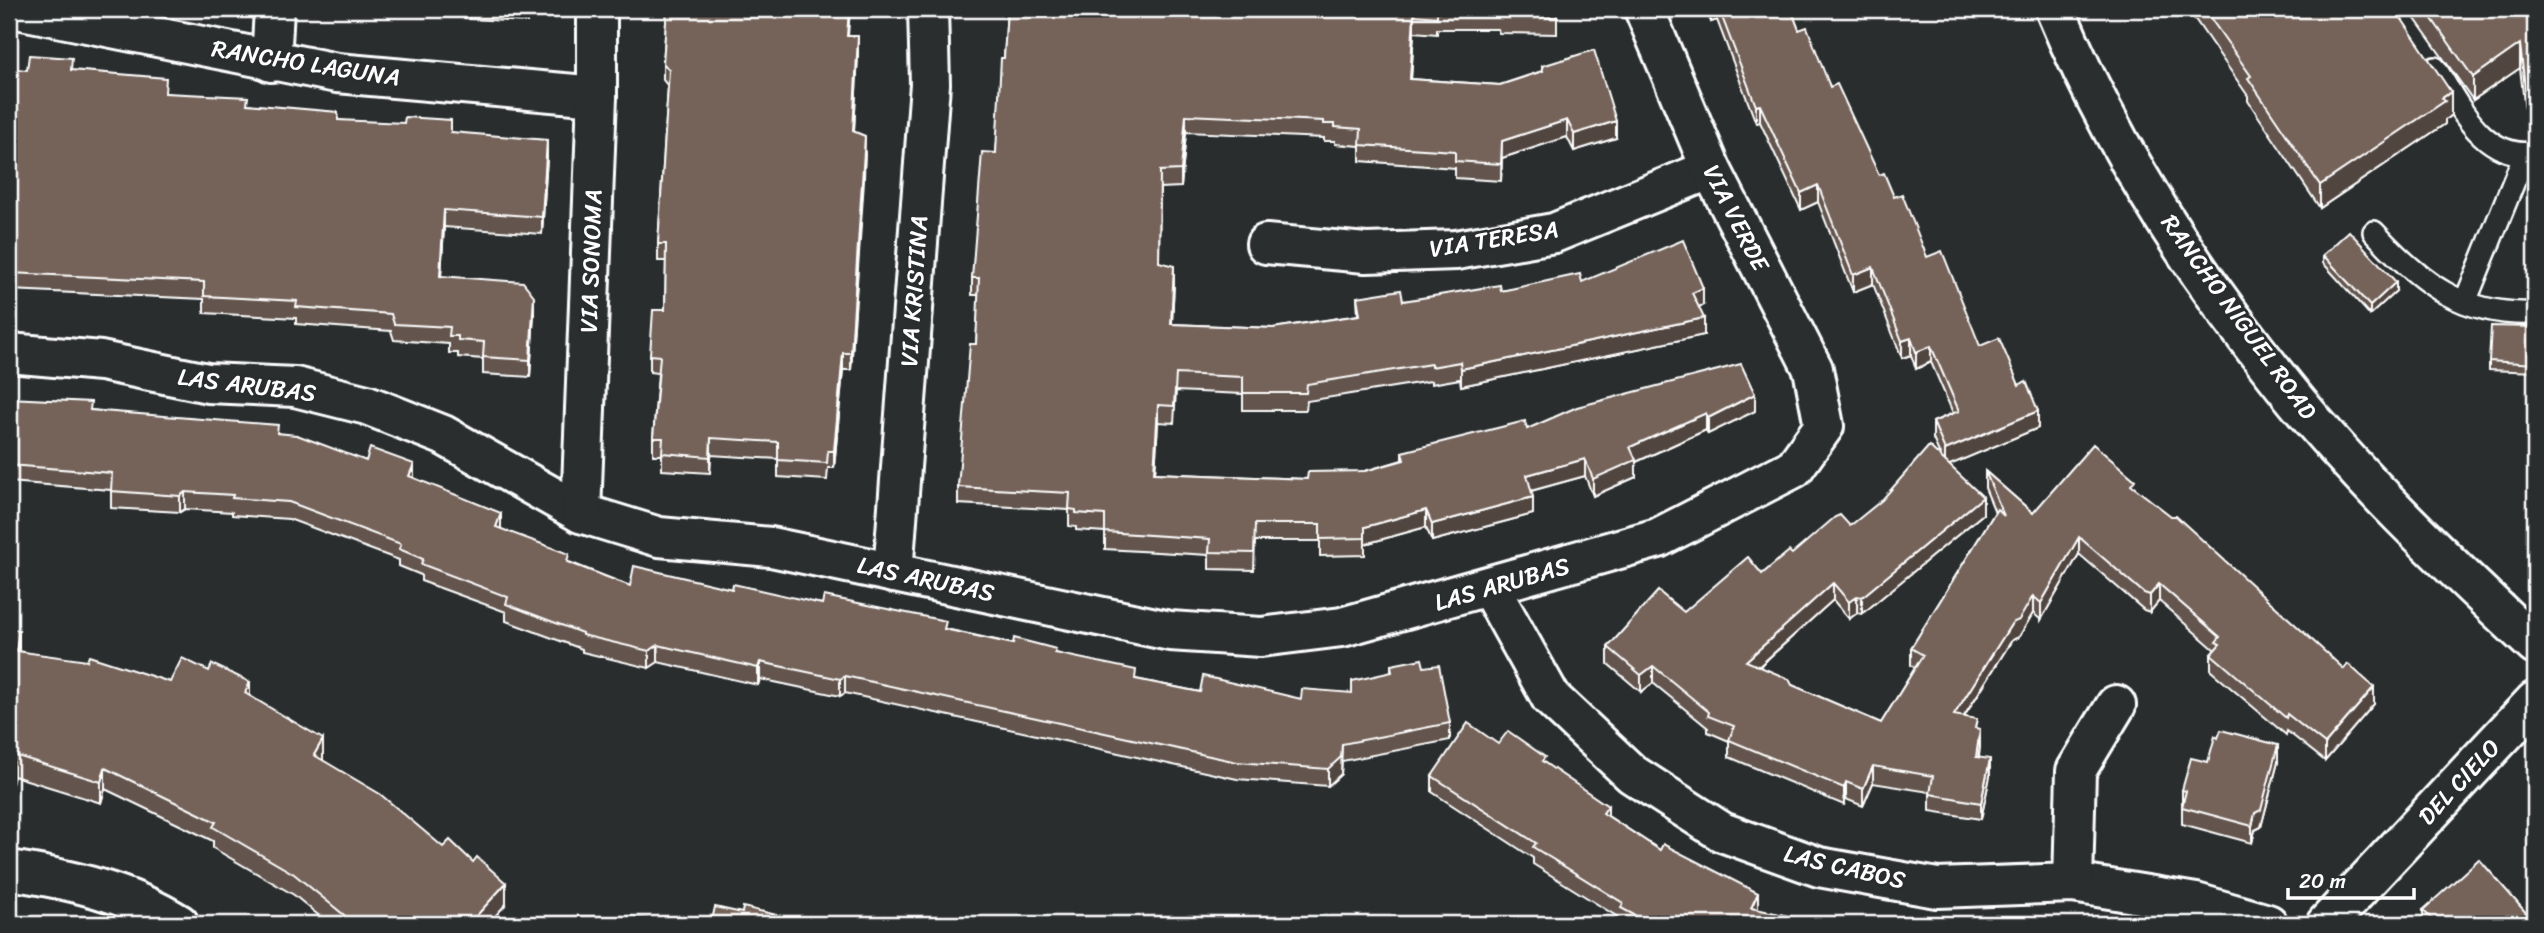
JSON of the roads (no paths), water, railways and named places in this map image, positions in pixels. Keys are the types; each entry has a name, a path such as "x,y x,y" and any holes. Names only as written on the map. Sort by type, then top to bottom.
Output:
{"street":[{"name":"RANCHO LAGUNA","path":"17,9 271,62 337,73 597,96"},
{"path":"271,62 274,9"},
{"name":"VIA SONOMA","path":"581,513 597,96 597,9"},
{"name":"VIA KRISTINA","path":"894,573 930,85 928,9"},
{"name":"VIA VERDE","path":"1644,9 1711,169 1813,369 1824,426"},
{"name":"RANCHO NIGUEL ROAD","path":"2055,9 2075,56 2172,232 2285,388 2419,536 2535,645"},
{"name":"VIA TERESA","path":"1266,244 1366,253 1456,250 1554,233 1711,169"},
{"name":"LAS ARUBAS","path":"9,353 101,361 208,383 295,387 367,405 443,435 581,513 659,537 771,547 1170,631 1261,637 1342,627 1490,588 1658,538 1794,468 1824,426"},
{"name":"LAS CABOS","path":"1490,588 1551,698 1632,774 1722,832 1819,867 1937,888 2073,883 2196,903 2268,924"},
{"name":"DEL CIELO","path":"2326,924 2535,701"},
{"path":"2073,883 2076,771 2116,705"},
{"path":"9,870 73,880 160,912 179,924"}],"lane":[{"path":"2424,51 2482,137 2505,152 2530,153 2465,302"},
{"path":"2374,232 2409,270 2465,302 2484,311 2535,313"}]}
